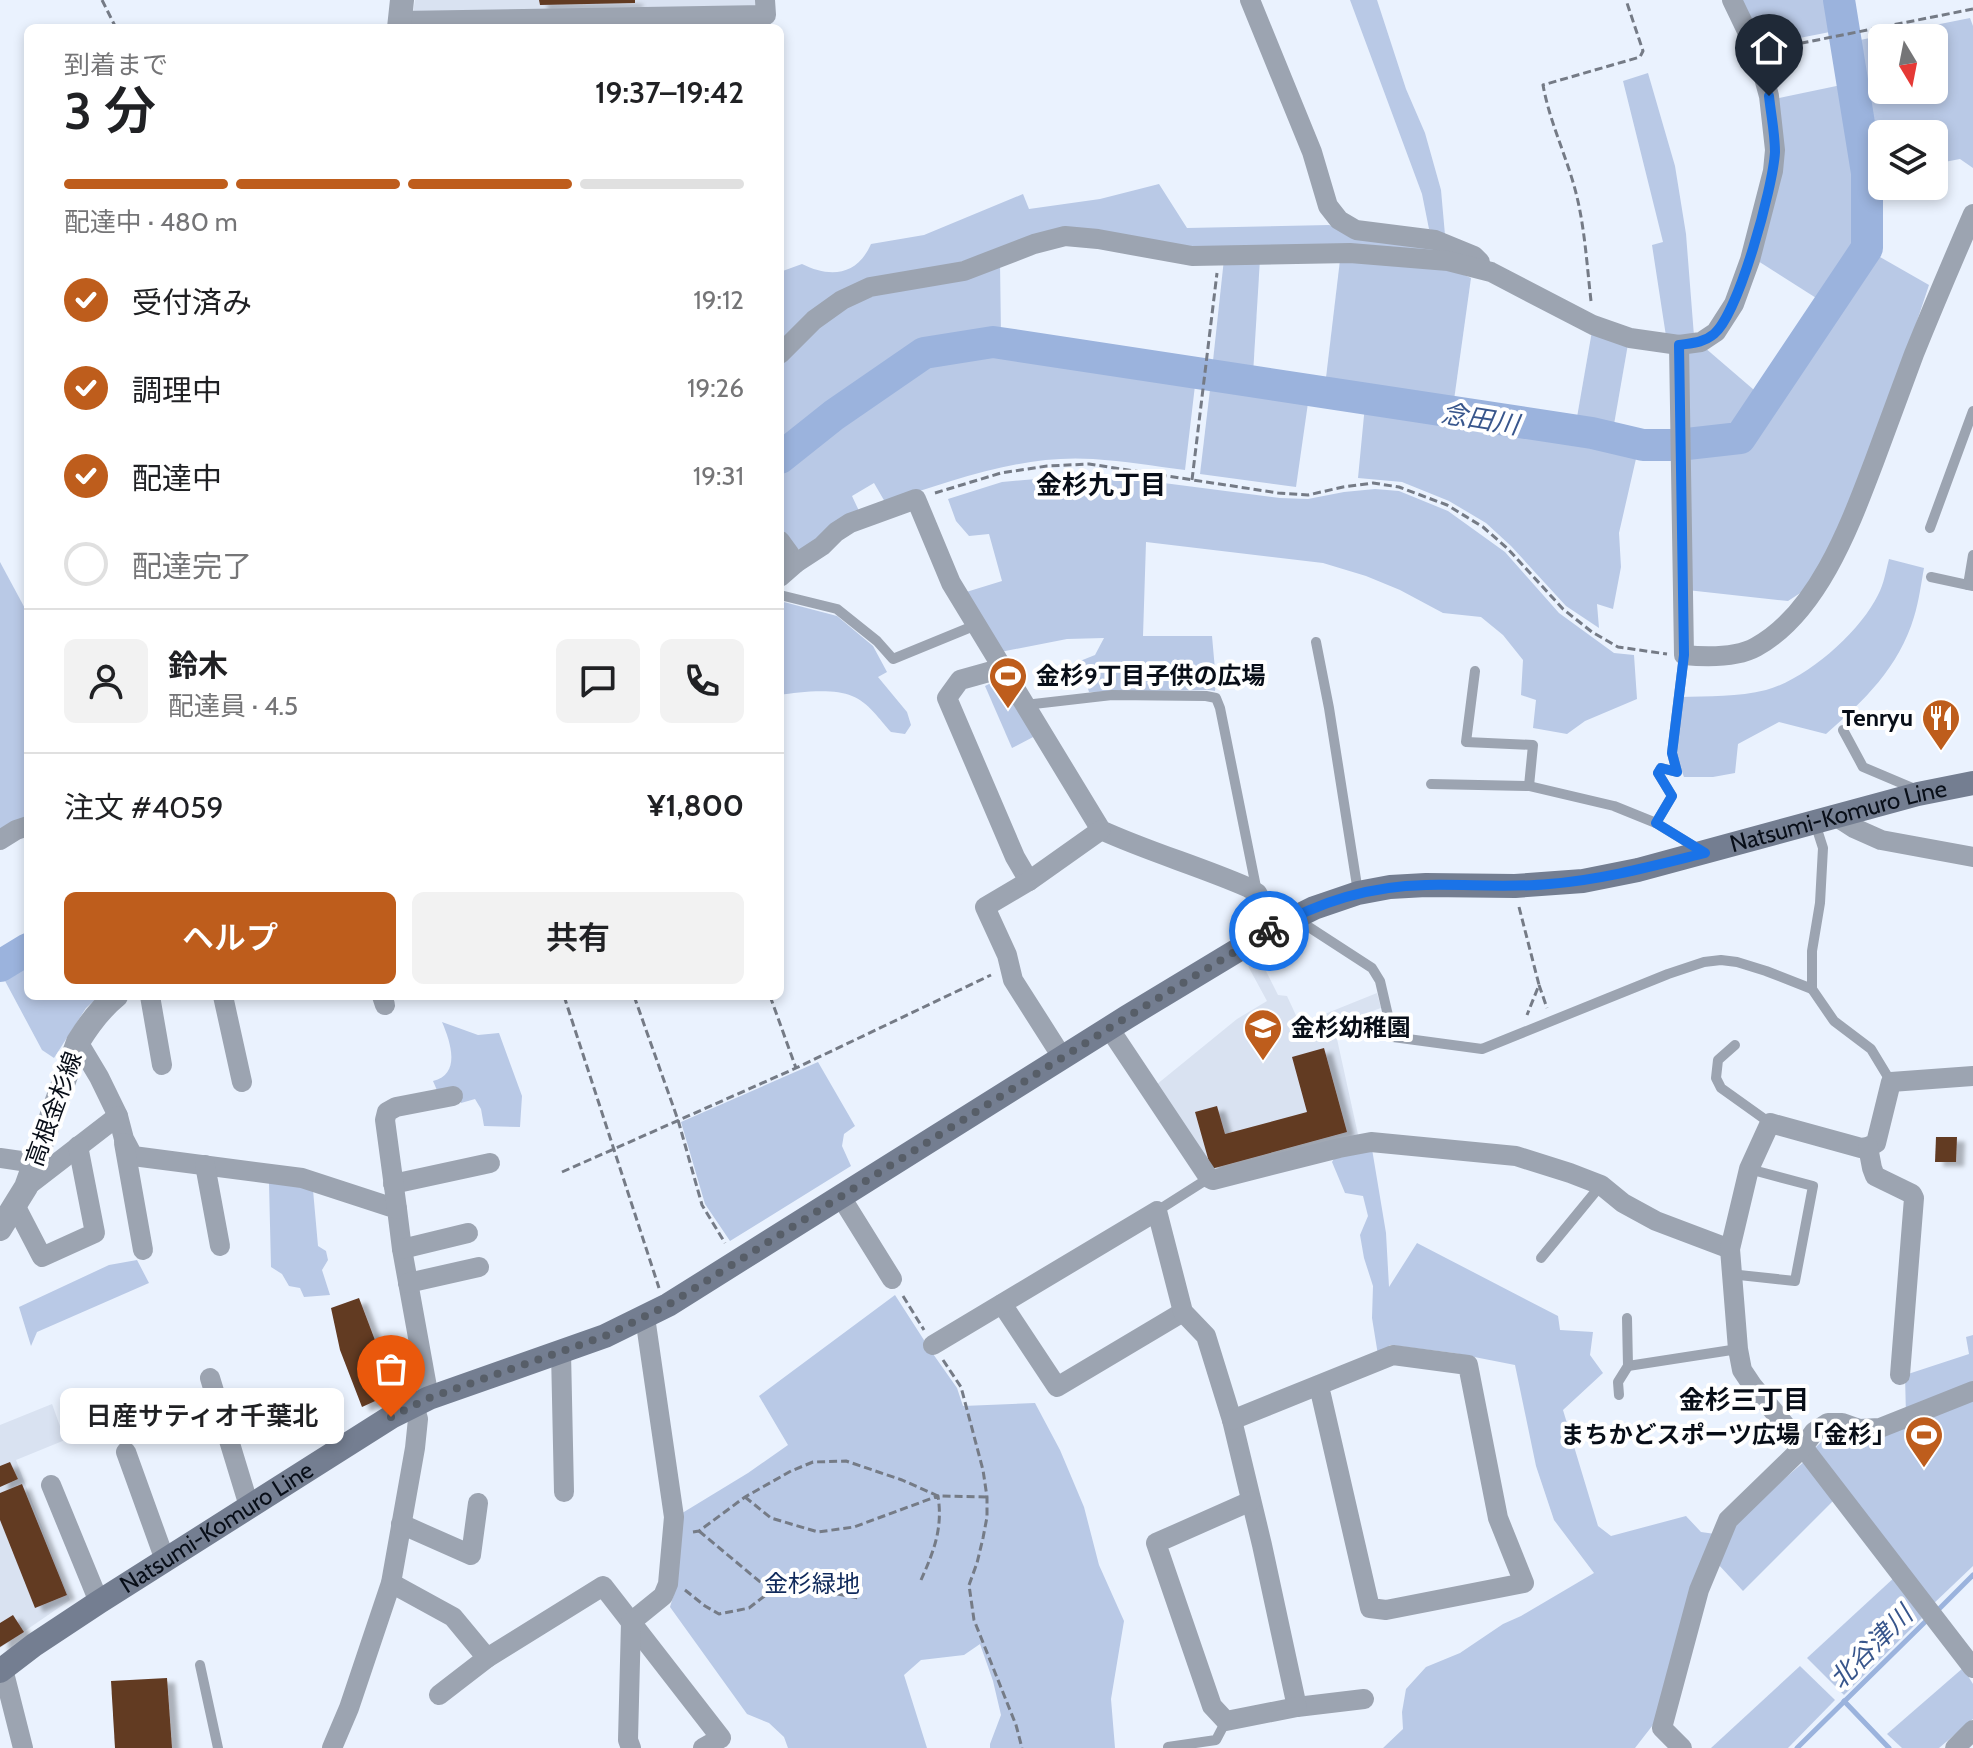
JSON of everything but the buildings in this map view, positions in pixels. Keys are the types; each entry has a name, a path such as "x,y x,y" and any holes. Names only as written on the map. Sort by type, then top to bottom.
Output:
{"main road":[{"name":"Natsumi-Komuro Line","path":"2,1670 99,1602 347,1444 421,1402 605,1336 668,1305 1062,1057 1285,922 1358,893 1390,887 1515,886 1583,881 1638,870 1924,793 1973,783"}],"street":[{"path":"400,16 766,15 765,0"},
{"path":"1250,0 1312,152 1328,206 1339,220 1356,230 1435,240 1474,256 1491,272"},
{"path":"784,350 814,320 842,300 870,287 964,271 1034,244 1065,236 1192,256 1350,253 1448,261 1491,272 1593,325 1630,338 1679,345 1701,342 1716,332 1734,304 1750,260 1773,171 1775,150 1769,96 1757,52 1732,0"},
{"path":"1679,345 1684,655 1732,654 1752,649 1786,624 1816,589 1831,562 1855,513 1915,351 1973,214"},
{"path":"784,574 850,523 916,499 951,583 1101,830 1247,887 1285,922"},
{"path":"784,546 796,563"},
{"path":"1003,668 960,680 947,698 1015,857 1029,881"},
{"path":"1826,820 1881,840 1973,857"},
{"path":"0,840 24,828"},
{"path":"1062,1057 1013,980 1007,955 985,907 1029,881 1101,830"},
{"name":"高根金杉線","path":"0,1229 35,1163 78,1042 91,1021 111,1000"},
{"path":"151,1000 162,1065"},
{"path":"224,1000 242,1082"},
{"path":"1109,1028 1213,1180 1371,1142 1516,1156 1601,1185 1623,1203 1656,1221 1730,1249"},
{"path":"78,1042 118,1116 143,1250"},
{"path":"1973,1076 1891,1082 1876,1143 1868,1147 1861,1148 1770,1123 1749,1169 1730,1249 1730,1274 1742,1370 1973,1668"},
{"path":"332,1748 349,1708 391,1583 421,1402 385,1120 387,1112 396,1107 453,1096"},
{"path":"78,1146 95,1233 42,1257 20,1196 78,1146 118,1116"},
{"path":"124,1139 133,1156 302,1178 397,1209"},
{"path":"1868,1147 1875,1176 1912,1194 1914,1198 1900,1375"},
{"path":"0,1158 35,1163"},
{"path":"393,1184 490,1163"},
{"path":"205,1165 220,1246"},
{"path":"841,1197 892,1279"},
{"path":"933,1345 1157,1211 1183,1312 1206,1336 1232,1420 1297,1707"},
{"path":"402,1249 468,1233"},
{"path":"408,1283 479,1267"},
{"path":"1002,1304 1057,1387 1183,1312"},
{"path":"626,1745 631,1622 663,1596 668,1584 674,1517 645,1317"},
{"path":"561,1352 564,1492"},
{"path":"1232,1420 1393,1355 1468,1365 1498,1518 1524,1583 1386,1610 1370,1608 1319,1386"},
{"path":"210,1378 249,1506"},
{"path":"1682,1748 1662,1728 1699,1590 1728,1520 1803,1447 1814,1432 1828,1423 1842,1423 1859,1429 1880,1428 1973,1391"},
{"path":"126,1452 165,1560"},
{"path":"51,1485 99,1602"},
{"path":"1251,1501 1156,1543 1212,1706 1226,1721 1297,1707 1364,1699"},
{"path":"401,1524 471,1555 478,1503"},
{"path":"391,1583 453,1617 487,1658"},
{"path":"439,1695 487,1658 603,1586 721,1738 703,1748"},
{"path":"2,1670 23,1748"},
{"path":"1955,1748 1973,1730"}],"lane":[{"path":"1930,528 1973,411"},
{"path":"1931,577 1971,585 1973,555"},
{"path":"784,596 837,609 877,641 893,659 976,625"},
{"path":"1316,642 1358,893"},
{"path":"1656,823 1672,796 1658,773 1661,768 1677,772 1672,753 1684,655"},
{"path":"1475,671 1466,742 1533,745 1529,786"},
{"path":"1025,705 1112,695 1216,698 1257,893"},
{"path":"1843,730 1863,767 1924,793"},
{"path":"1431,784 1529,786 1614,806 1656,823 1705,853"},
{"path":"1812,989 1812,951 1820,903 1826,820"},
{"path":"1285,922 1372,968 1380,981 1393,1037 1482,1049 1668,974 1704,962 1721,960 1766,971 1812,989 1834,1021 1871,1049 1891,1082"},
{"path":"1735,1045 1718,1060 1716,1078 1721,1088 1770,1123"},
{"path":"1730,1274 1795,1281 1813,1186 1749,1169"},
{"path":"1157,1211 1209,1178"},
{"path":"1541,1258 1601,1185"},
{"path":"1619,1395 1618,1382 1628,1366 1627,1318"},
{"path":"1628,1366 1738,1349"},
{"path":"200,1665 218,1748"},
{"path":"1168,1747 1216,1740 1226,1721"}],"path":[{"path":"102,0 114,24"},
{"path":"1593,325 1577,195 1543,85 1640,57 1643,51 1626,0"},
{"path":"1757,52 1973,9"},
{"path":"1192,480 1220,255"},
{"path":"916,499 1001,473 1089,464 1278,493 1308,495 1373,483 1399,487 1447,505 1483,527 1508,549 1563,609 1592,632 1618,647 1684,655"},
{"path":"1515,886 1551,1022"},
{"path":"562,1172 796,1068 1009,965"},
{"path":"1524,1034 1524,1023 1539,985"},
{"path":"565,1000 661,1294 668,1305"},
{"path":"635,1000 678,1120 702,1205 739,1261"},
{"path":"771,1000 796,1068"},
{"path":"892,1279 961,1387 987,1497 983,1538 969,1585 972,1608 981,1641 1016,1725 1022,1748"},
{"path":"672,1533 699,1531 745,1497 813,1462 846,1461 938,1496"},
{"path":"745,1497 771,1518 818,1532 854,1527 938,1496 987,1497"},
{"path":"921,1580 937,1539 941,1514 938,1496"},
{"path":"699,1531 771,1591"},
{"path":"668,1584 676,1582 719,1614 749,1608 771,1591 785,1587 803,1587 858,1598"}],"shaded area":[{"path":"415,0 757,0 758,8 413,12"},
{"name":"金杉幼稚園","path":"1260,959 1278,995 1287,996 1300,1024 1377,993 1381,1008 1344,1021 1337,1039 1359,1139 1216,1176 1156,1085 1237,1019 1267,1001 1248,966"},
{"path":"52,1404 65,1440 16,1460 70,1600 0,1648 0,1425"}],"green space":[{"path":"1350,0 1377,0 1406,89 1425,133 1441,190 1445,235 1429,229 1422,194"},
{"path":"1738,0 1835,0 1840,30 1759,46"},
{"path":"1970,18 1973,26 1973,168 1960,159 1948,161 1948,120 1868,120 1868,150 1850,42 1868,38 1868,104 1948,104 1948,24 1940,24"},
{"path":"1648,73 1675,166 1686,234 1694,336 1666,336 1652,245 1663,242 1623,81"},
{"path":"1846,84 1863,174 1862,247 1824,303 1758,261 1779,98"},
{"path":"1159,184 1187,228 1329,225 1347,231 1435,244 1469,259 1192,251 1098,235 1014,249 870,284 784,346 784,271 802,264 823,271 842,271 858,263 871,244 924,235 1023,194 1029,209 1100,199"},
{"path":"1873,253 1929,285 1847,512 1811,586 1788,601 1687,590 1683,449 1746,440"},
{"path":"1224,259 1260,259 1253,374 1212,370"},
{"path":"1340,260 1448,268 1471,278 1453,407 1325,386"},
{"path":"1000,263 1001,336 915,351 831,411 784,451 784,357 816,324 872,292"},
{"path":"1592,331 1628,344 1613,430 1576,423"},
{"path":"994,347 1196,377 1185,470 1093,459 1040,461 988,471 885,502 874,483 852,496 859,511 800,550 785,541 784,464 835,423 923,361"},
{"path":"1704,347 1761,396 1737,433 1682,439 1684,352"},
{"path":"1211,381 1309,396 1296,487 1200,474"},
{"path":"1365,405 1590,438 1638,450 1619,533 1621,567 1613,609 1597,604 1599,628 1566,606 1486,523 1449,501 1402,482 1358,478"},
{"path":"1094,474 1280,498 1308,499 1375,489 1399,491 1448,511 1505,552 1559,613 1614,653 1634,655 1637,699 1585,721 1567,734 1533,728 1536,700 1521,695 1523,660 1503,635 1481,617 1443,613 1400,590 1323,563 1146,542 1143,636 1212,636 1215,691 1089,692 1080,661 1095,655 1104,638 1067,639 1000,652 963,593 1002,581 989,534 969,536 956,521 948,499 1002,482"},
{"path":"1889,559 1924,568 1907,635 1890,667 1867,696 1826,734 1779,722 1738,744 1735,773 1684,777 1677,758 1679,697 1723,696 1766,690 1815,665 1859,624 1870,609 1880,591"},
{"path":"0,562 24,607 24,822 0,833"},
{"path":"784,602 837,616 873,646 887,672 878,677 907,712 911,725 905,734 891,732 863,702 845,694 816,691 784,695"},
{"name":"金杉9丁目子供の広場","path":"991,683 1005,686 1037,735 1012,748 985,686"},
{"path":"24,967 24,1000 95,1000 86,1008 54,1058 42,1050 4,979"},
{"path":"442,1022 478,1035 499,1033 522,1096 520,1127 484,1126 481,1109 475,1099 461,1103 456,1093 439,1095 433,1081 442,1077 451,1065 450,1048"},
{"path":"818,1062 855,1126 844,1134 842,1146 851,1166 730,1241 705,1204 681,1122"},
{"path":"1372,1149 1386,1233 1389,1287 1417,1243 1558,1316 1560,1330 1593,1332 1590,1355 1603,1373 1563,1410 1598,1526 1611,1536 1686,1516 1701,1532 1715,1534 1656,1721 1635,1748 1383,1748 1403,1729 1406,1689 1426,1667 1460,1653 1503,1624 1594,1573 1554,1520 1536,1466 1515,1365 1390,1345 1378,1355 1372,1318 1373,1286 1360,1235 1368,1216 1363,1196 1345,1193 1332,1162 1335,1157"},
{"path":"269,1183 313,1190 318,1246 326,1251 328,1260 322,1270 330,1295 304,1297 300,1288 289,1286 282,1274 271,1267"},
{"path":"137,1260 149,1283 37,1332 31,1346 19,1307 109,1265"},
{"name":"金杉緑地","path":"895,1295 957,1388 963,1406 1035,1403 1060,1450 1084,1507 1099,1565 1124,1621 1111,1699 1115,1748 990,1748 1001,1715 980,1644 964,1655 921,1660 904,1675 927,1748 788,1748 784,1737 769,1723 747,1714 670,1607 677,1584 679,1515 788,1445 759,1396"},
{"path":"1973,1335 1973,1388 1906,1416 1905,1375 1969,1354 1966,1337"},
{"path":"1973,1398 1973,1566 1931,1606 1813,1450 1834,1430"},
{"path":"1806,1460 1837,1497 1743,1591 1717,1563 1732,1524"},
{"path":"1896,1576 1922,1618 1844,1695 1807,1658"},
{"path":"1800,1666 1835,1700 1788,1748 1711,1748"},
{"path":"1963,1668 1973,1684 1973,1719 1939,1748 1902,1748 1887,1734"}],"waterway":[{"name":"念田川","path":"784,455 834,415 924,353 993,342 1592,433 1643,445 1678,445 1740,438 1867,248 1867,173 1839,0"},
{"name":"念田川","path":"0,966 24,951"},
{"name":"北谷津川","path":"1935,1613 1973,1575"},
{"name":"北谷津川","path":"1797,1748 1927,1620"},
{"path":"1844,1701 1889,1748"}],"way so far":[{"path":"391,1417 429,1398 605,1336 668,1305 1269,931"}],"place":[{"name":"金杉9丁目子供の広場","path":"1008,710"},
{"name":"Tenryu","path":"1941,752"},
{"name":"金杉幼稚園","path":"1263,1062"},
{"name":"日産サティオ千葉北","path":"391,1417"},
{"name":"まちかどスポーツ広場「金杉」","path":"1924,1469"}],"district":[{"name":"金杉九丁目","path":"1101,485"},
{"name":"金杉三丁目","path":"1744,1400"}],"route":[{"path":"1269,931 1314,908 1358,893 1390,887 1515,886 1583,881 1705,853 1656,823 1672,796 1658,773 1661,768 1677,772 1672,753 1684,655 1679,345 1701,342 1716,332 1734,304 1750,260 1773,171 1775,150 1769,96"}]}
